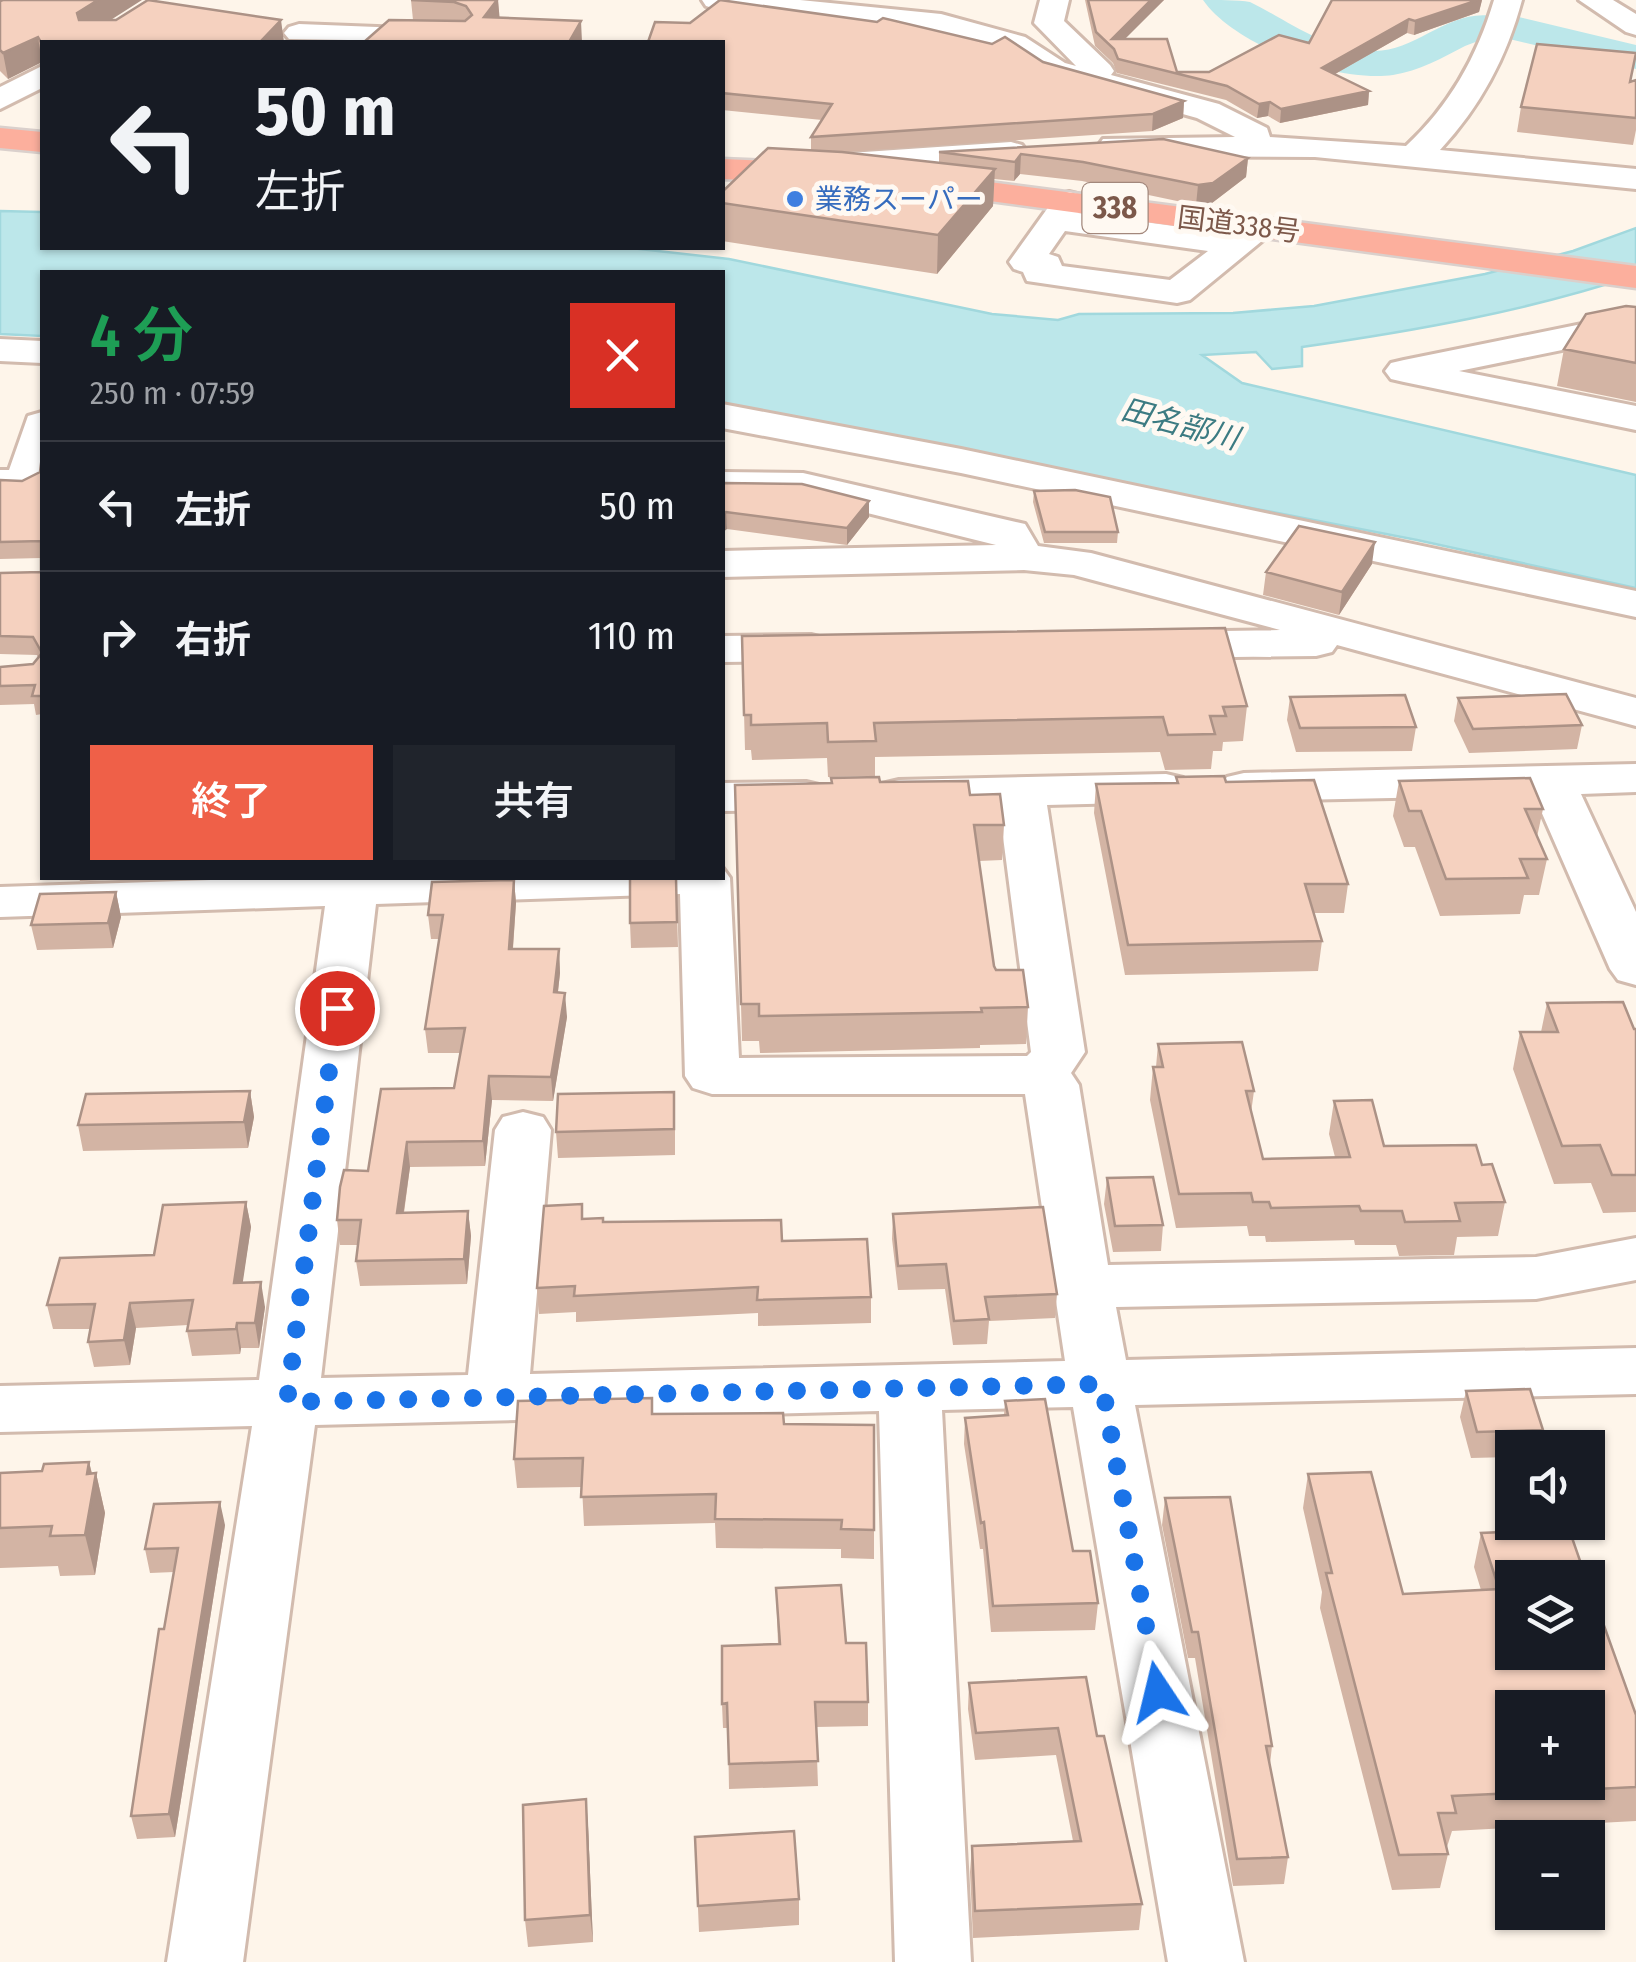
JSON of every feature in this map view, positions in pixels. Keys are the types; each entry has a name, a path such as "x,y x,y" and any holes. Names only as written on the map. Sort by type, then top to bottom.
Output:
{"highway":[{"path":"0,138 40,142"},
{"name":"国道338号","path":"738,169 842,175 1062,211 1251,236 1507,259 1636,277"}],"street":[{"path":"296,38 320,0"},
{"path":"716,0 941,23 1015,43 1054,69 1074,76 1111,82 1208,112 1276,145"},
{"path":"1055,0 1050,5 1049,23 1111,82"},
{"path":"1416,156 1443,131 1462,102 1489,54 1508,0"},
{"path":"1593,0 1633,17"},
{"path":"296,38 453,40"},
{"path":"0,100 40,76"},
{"path":"1090,147 1276,145 1636,179"},
{"path":"738,169 1036,150"},
{"path":"1062,211 1026,262 1046,264 1039,274 1177,292 1251,236"},
{"path":"1636,324 1404,371 1636,418"},
{"path":"0,350 40,352"},
{"path":"725,417 1019,473 1636,604"},
{"path":"0,482 25,482 40,431"},
{"path":"725,484 803,486 1010,532 1024,557"},
{"path":"725,564 1024,557 1076,562 1624,709 1636,752"},
{"path":"1118,645 1375,642"},
{"path":"725,650 861,648"},
{"path":"725,797 1636,778"},
{"path":"1551,780 1636,969"},
{"path":"1021,791 1058,1052 1040,1079"},
{"path":"0,902 353,884 588,880"},
{"path":"705,880 712,1076 1032,1074 1051,1085 1082,1287 1206,1962"},
{"path":"205,1962 287,1402 353,884"},
{"path":"498,1397 523,1130"},
{"path":"1082,1287 1536,1278 1636,1259"},
{"path":"0,1410 1636,1371"},
{"path":"910,1389 934,1962"}],"water":[{"name":"田名部川","path":"0,211 40,212 40,250 649,250 729,259 992,314 1058,320 1079,314 1233,313 1314,306 1485,274 1573,251 1636,228 1636,275 1595,288 1470,318 1302,347 1302,366 1272,369 1256,352 1202,355 1242,383 1636,475 1636,588 1417,540 725,406 725,270 40,270 40,336 0,334"}],"building":[{"path":"98,0 77,13 79,20 116,20 148,0 281,20 262,40 40,40 38,37 3,53 0,1"},
{"path":"411,0 497,0 484,17 581,21 570,40 366,40 389,20 465,21 472,15 466,6"},
{"path":"720,0 877,22 883,18 992,44 1005,37 1043,62 1184,101 1153,114 811,137 832,104 725,93 725,40 649,40 655,22 690,23"},
{"path":"1088,0 1151,0 1112,39 1167,39 1177,72 1209,72 1279,35 1309,43 1332,0 1478,0 1415,21 1409,19 1322,68 1369,91 1281,109 1270,102 1259,104 1227,86 1118,59 1114,49 1096,32"},
{"path":"1537,44 1636,53 1630,82 1636,80 1636,118 1521,107"},
{"path":"1163,139 1248,158 1213,183 1198,185 1021,154 1015,162 939,152"},
{"path":"768,148 995,169 938,235 725,203 725,189"},
{"path":"1636,307 1636,363 1564,349 1586,314"},
{"path":"40,472 40,541 0,542 0,480 22,481"},
{"path":"725,483 802,484 869,501 847,528 726,512"},
{"path":"1075,490 1110,497 1118,532 1045,532 1034,491"},
{"path":"1299,526 1375,542 1342,592 1266,572"},
{"path":"40,572 40,649 33,637 0,636 0,573"},
{"path":"1225,628 1247,706 1223,707 1226,716 1210,716 1215,734 1168,735 1163,717 874,723 876,741 828,742 827,723 751,725 751,715 744,715 742,636"},
{"path":"40,655 40,696 32,696 35,685 0,686 0,667 33,664"},
{"path":"1566,694 1582,725 1473,729 1458,698"},
{"path":"1405,695 1416,727 1300,728 1290,697"},
{"path":"1224,776 1226,782 1314,780 1348,884 1305,884 1322,941 1128,945 1096,784 1178,783 1176,777"},
{"path":"879,777 880,782 968,781 970,795 1000,794 1004,825 974,825 994,966 996,970 1023,970 1028,1007 981,1008 982,1012 759,1016 759,1004 741,1004 735,785 832,783 831,778"},
{"path":"1530,778 1543,809 1525,809 1547,859 1520,859 1528,878 1446,879 1421,811 1409,811 1399,781"},
{"path":"514,880 509,949 559,949 554,992 565,993 551,1077 489,1076 483,1141 407,1142 397,1213 468,1211 464,1259 356,1261 361,1220 337,1220 340,1187 344,1170 368,1171 381,1089 454,1088 465,1028 425,1029 443,915 428,915 432,882"},
{"path":"630,880 676,880 677,922 630,923"},
{"path":"116,892 108,923 31,925 40,894"},
{"path":"1623,1002 1636,1029 1636,1175 1612,1175 1600,1145 1562,1146 1520,1032 1558,1032 1547,1003"},
{"path":"1242,1042 1254,1091 1246,1091 1263,1159 1350,1157 1334,1101 1372,1100 1384,1146 1476,1145 1482,1165 1492,1164 1505,1202 1455,1203 1460,1221 1405,1222 1402,1211 1361,1211 1359,1206 1271,1208 1269,1202 1253,1202 1251,1193 1179,1194 1153,1067 1163,1067 1158,1044"},
{"path":"250,1091 244,1122 78,1125 86,1094"},
{"path":"674,1092 674,1129 556,1132 558,1094"},
{"path":"1153,1177 1163,1225 1115,1226 1107,1178"},
{"path":"246,1202 234,1283 261,1282 255,1323 237,1323 236,1329 187,1331 193,1300 130,1303 124,1340 88,1342 95,1304 47,1305 60,1258 154,1255 163,1205"},
{"path":"582,1204 582,1219 603,1218 603,1222 781,1220 782,1241 867,1239 871,1297 757,1300 758,1287 574,1296 575,1286 537,1288 544,1206"},
{"path":"1043,1207 1057,1294 985,1297 989,1319 954,1321 946,1264 898,1266 893,1214"},
{"path":"1530,1389 1543,1430 1477,1432 1466,1391"},
{"path":"652,1398 652,1414 783,1413 784,1424 874,1425 874,1530 841,1529 842,1520 715,1519 716,1494 581,1497 583,1458 514,1459 518,1401"},
{"path":"1045,1399 1073,1551 1090,1551 1098,1603 993,1606 984,1522 981,1523 965,1418 1008,1415 1005,1401"},
{"path":"89,1462 87,1474 96,1473 85,1535 50,1536 52,1526 0,1528 0,1473 42,1471 44,1464"},
{"path":"1371,1472 1403,1594 1495,1589 1495,1670 1605,1670 1605,1628 1636,1715 1636,1787 1605,1789 1605,1690 1495,1690 1495,1794 1452,1796 1456,1813 1438,1813 1448,1854 1399,1855 1326,1573 1332,1573 1308,1474"},
{"path":"1230,1497 1272,1746 1266,1746 1288,1857 1237,1859 1198,1632 1192,1632 1165,1498"},
{"path":"220,1502 169,1814 131,1816 159,1629 164,1629 178,1548 145,1549 154,1504"},
{"path":"1495,1532 1495,1540 1573,1540 1580,1560 1495,1560 1495,1577 1481,1533"},
{"path":"841,1585 846,1643 866,1643 868,1702 815,1702 818,1761 729,1764 727,1703 722,1704 722,1646 780,1644 776,1588"},
{"path":"1086,1677 1097,1736 1104,1736 1142,1904 975,1911 972,1846 1081,1841 1058,1728 976,1733 969,1683"},
{"path":"586,1799 590,1915 525,1920 523,1805"},
{"path":"794,1831 799,1899 698,1906 695,1837"}],"waterway":[{"path":"1223,0 1280,38 1328,57 1353,62 1396,62 1483,26"},
{"path":"1519,29 1636,57"}],"place":[{"name":"業務スーパー","path":"795,199"}],"route":[{"path":"337,1008 287,1402 1102,1384 1158,1692"}]}
